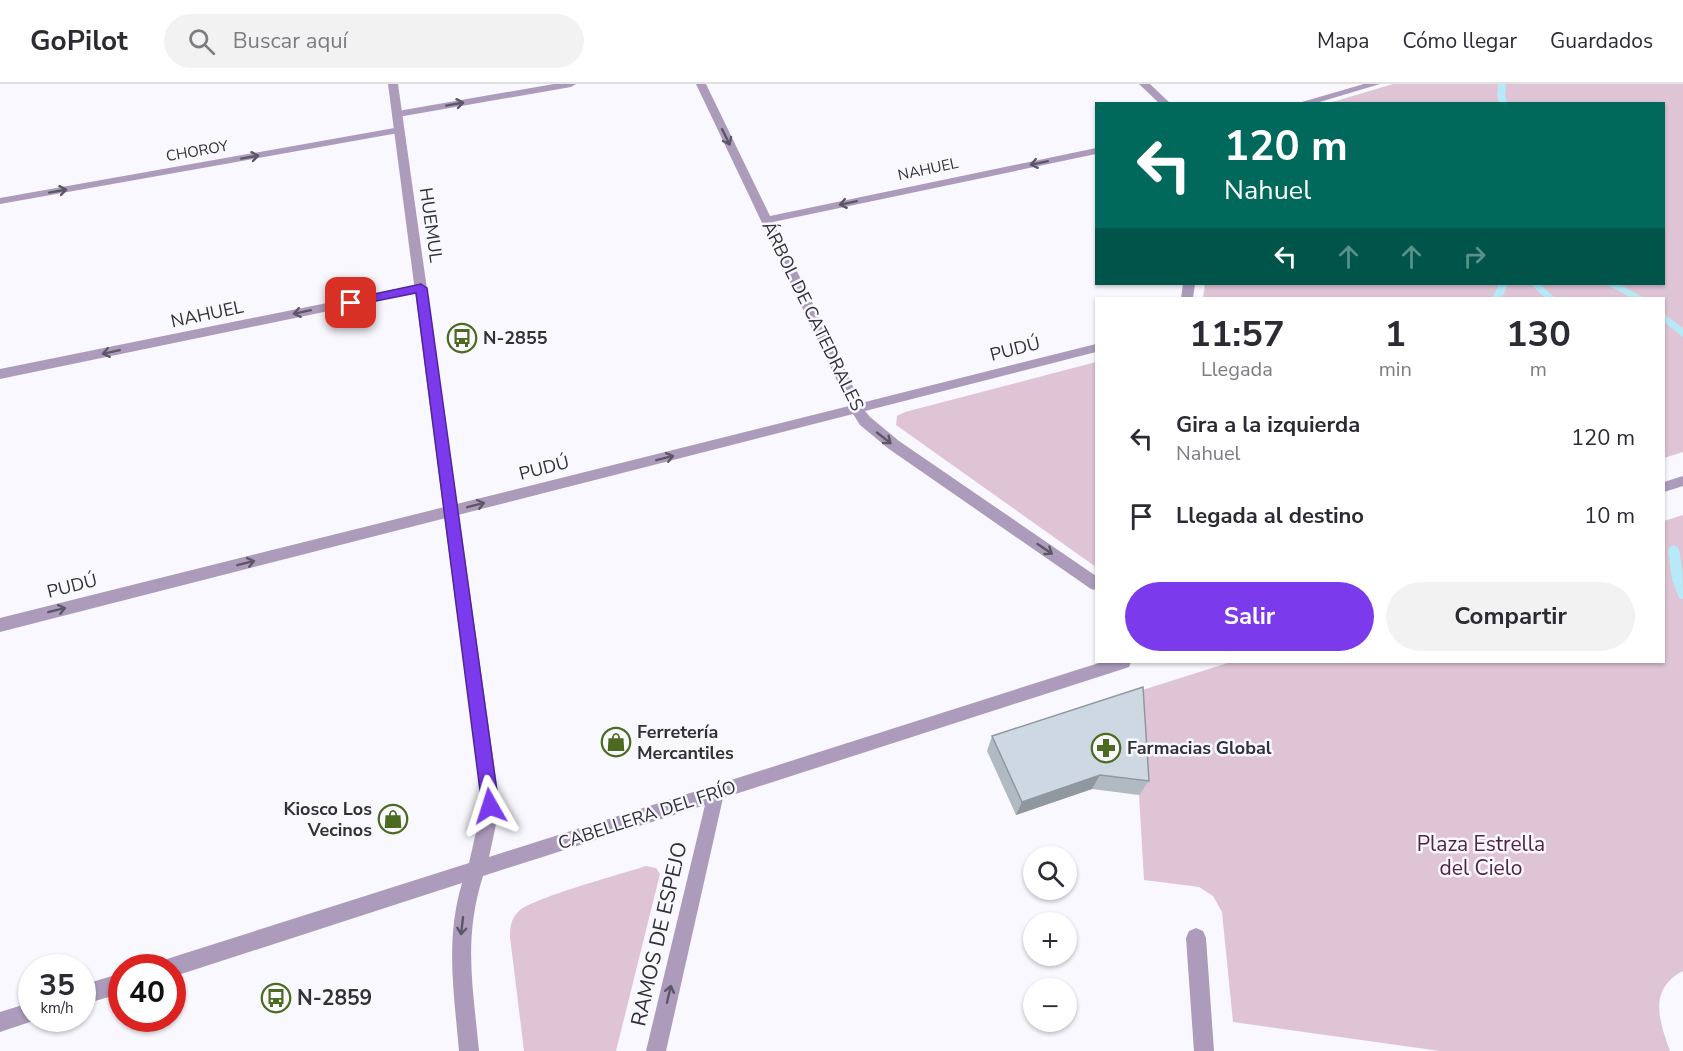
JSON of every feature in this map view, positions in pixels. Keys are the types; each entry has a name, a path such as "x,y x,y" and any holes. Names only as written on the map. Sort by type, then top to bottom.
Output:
{"street":[{"name":"HUEMUL","path":"393,84 490,806 487,837 477,870"},
{"path":"398,114 571,84"},
{"name":"ÁRBOL DE CATEDRALES","path":"701,84 857,409 865,421 894,445 1095,583"},
{"path":"1144,84 1164,102"},
{"path":"1308,102 1375,84"},
{"name":"CHOROY","path":"0,201 400,130"},
{"name":"NAHUEL","path":"766,220 1095,151"},
{"name":"NAHUEL","path":"0,375 421,288"},
{"name":"PUDÚ","path":"0,625 1095,348"},
{"path":"1665,487 1683,481"},
{"name":"CABELLERA DEL FRÍO","path":"186,963 1120,663"},
{"name":"RAMOS DE ESPEJO","path":"656,1051 716,793"},
{"path":"469,1051 461,932 466,903 477,870"},
{"path":"1196,938 1204,1051"},
{"path":"0,1022 18,1016"}],"green space":[{"path":"1393,84 1683,84 1683,452 1665,458 1665,297 1203,297 1205,285 1665,285 1665,102 1332,102"},
{"path":"1095,362 1095,566 896,425 897,416"},
{"name":"Plaza Estrella del Cielo","path":"1683,515 1683,971 1672,978 1665,987 1659,1007 1662,1028 1670,1051 1440,1051 1233,1022 1222,912 1213,896 1199,887 1144,880 1133,693 1228,663 1665,663 1665,521"},
{"path":"646,866 656,868 660,874 616,1051 524,1051 510,937 514,917 526,906 540,900"}],"building":[{"path":"1143,687 1149,781 1100,775 1022,802 992,736"}],"waterway":[{"path":"1502,84 1501,96 1503,102"},
{"path":"1497,297 1503,285"},
{"path":"1536,285 1549,297"},
{"path":"1614,285 1637,297"},
{"path":"1665,318 1683,334"},
{"path":"1674,550 1678,580 1683,594"}],"place":[{"name":"N-2855","path":"462,338"},
{"name":"Ferretería Mercantiles","path":"616,742"},
{"name":"Farmacias Global","path":"1106,748"},
{"name":"Kiosco Los Vecinos","path":"393,819"},
{"name":"N-2859","path":"276,998"}],"route":[{"path":"351,303 421,288 490,806"}]}
